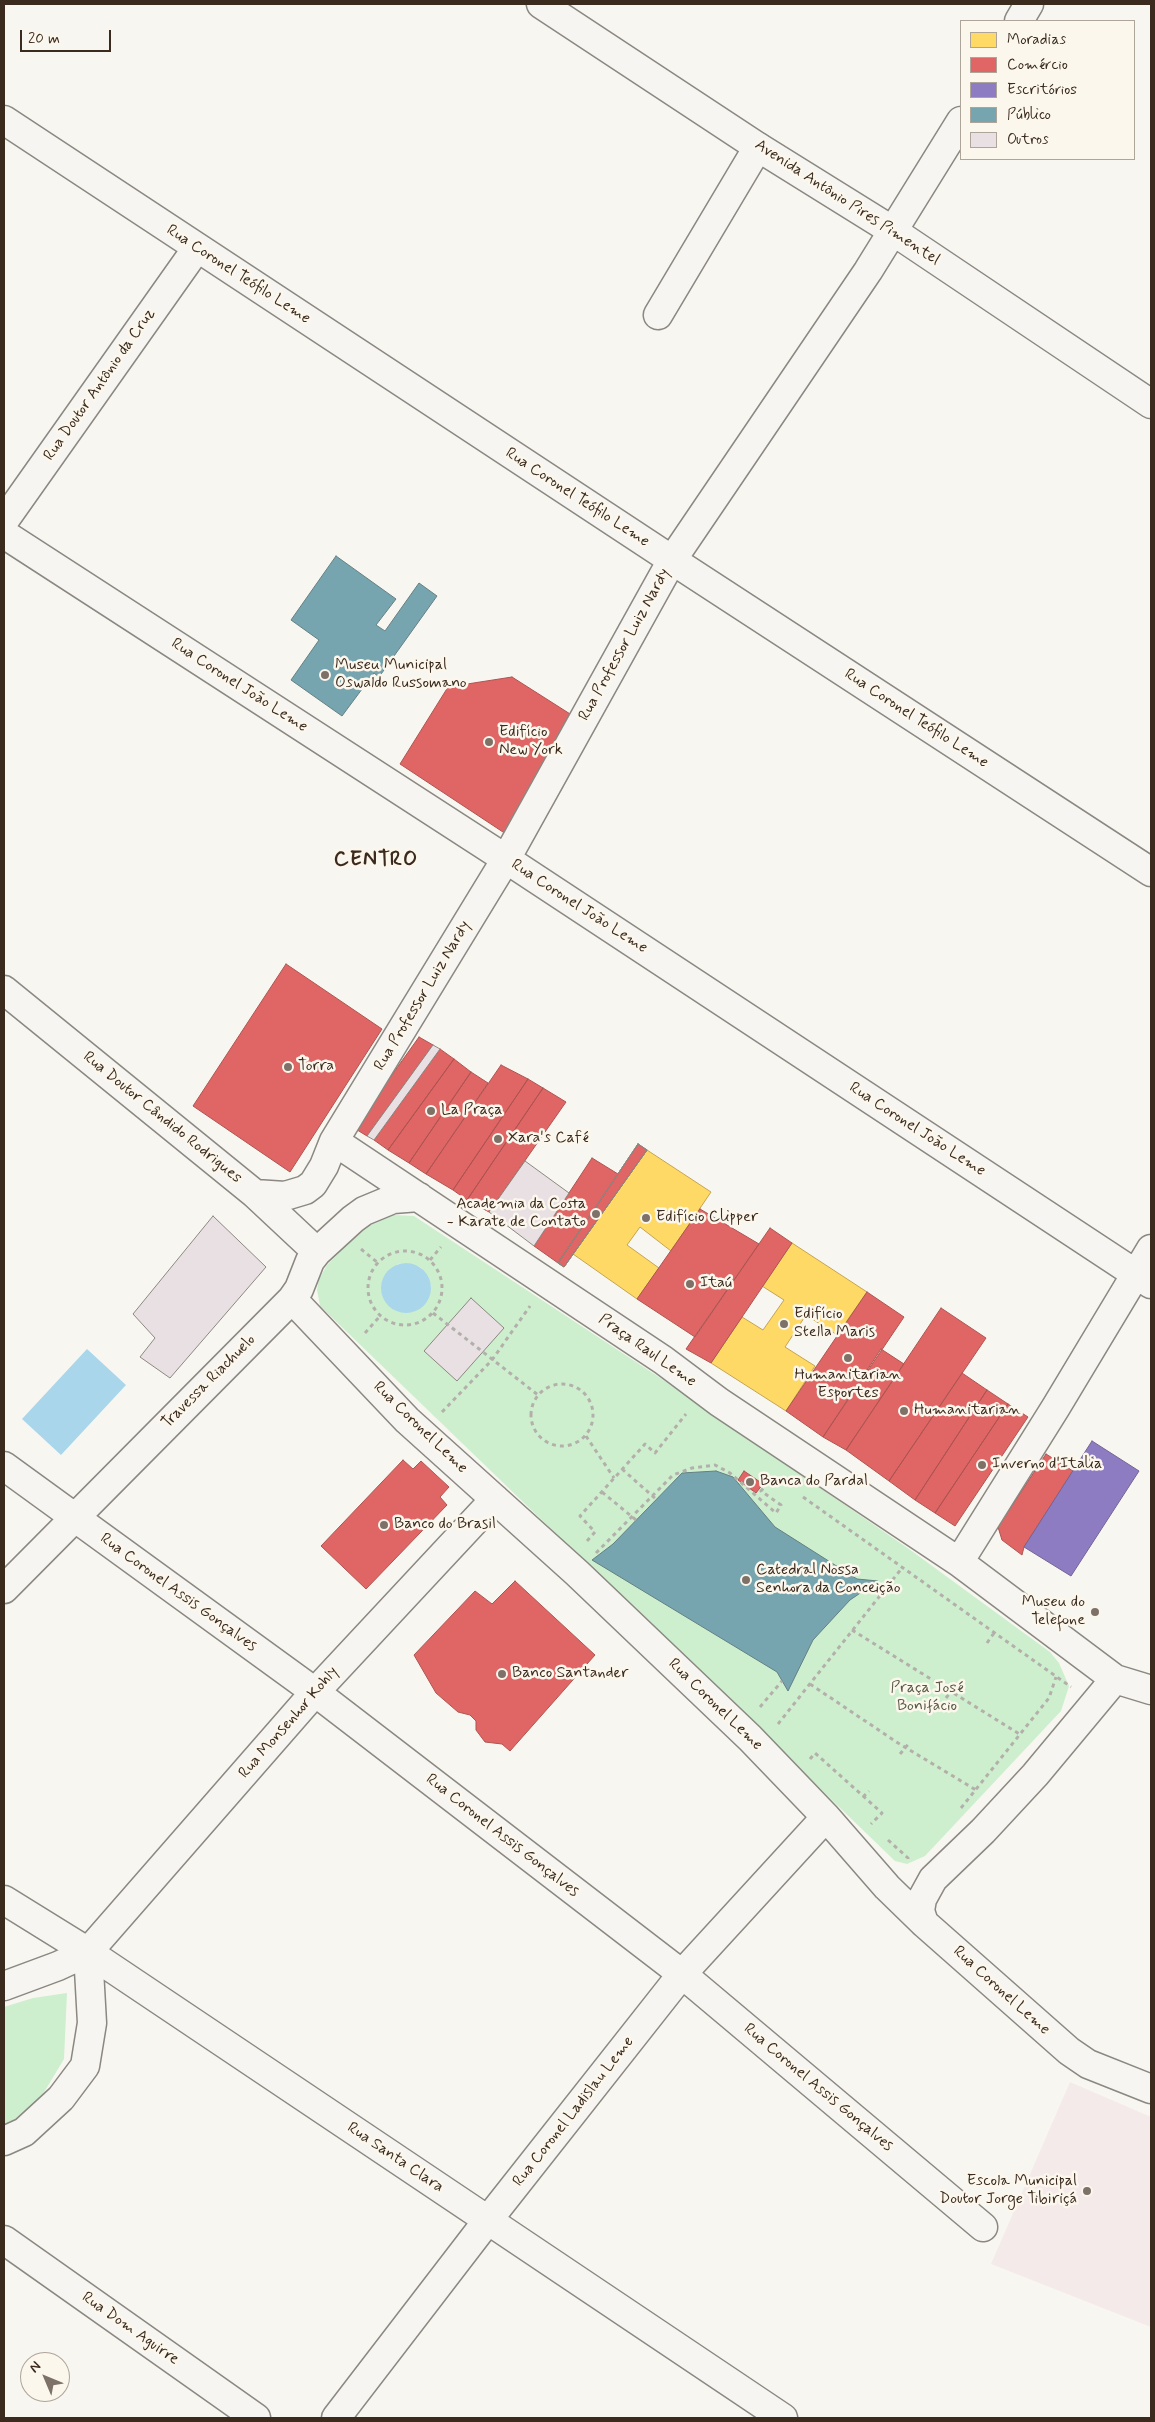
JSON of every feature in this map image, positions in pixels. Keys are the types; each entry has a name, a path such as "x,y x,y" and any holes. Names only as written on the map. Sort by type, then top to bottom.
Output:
{"street":[{"name":"Avenida Antônio Pires Pimentel","path":"541,4 758,147 893,231 1151,404"},
{"path":"1020,20 1029,4"},
{"name":"Rua Coronel Teófilo Leme","path":"4,120 672,560 1151,872"},
{"name":"Rua Professor Luiz Nardy","path":"256,1194 285,1196 306,1190 313,1184 324,1166 334,1141 506,859 672,560 893,231 960,123"},
{"path":"658,315 758,147"},
{"name":"Rua Doutor Antônio da Cruz","path":"4,521 197,248"},
{"name":"Rua Coronel João Leme","path":"4,534 506,859 1143,1279"},
{"name":"Rua Doutor Cândido Rodrigues","path":"4,990 256,1194 317,1252"},
{"name":"Praça Raul Leme","path":"334,1141 663,1360 719,1402 959,1562"},
{"name":"Travessa Riachuelo","path":"4,1589 292,1299 299,1289 310,1261 317,1252 353,1218 364,1211 393,1199 419,1197"},
{"path":"1151,1249 1143,1279 1056,1407 959,1562 1115,1679 1151,1690"},
{"name":"Rua Coronel Leme","path":"292,1299 407,1420 577,1573 750,1738 826,1817 887,1887 924,1923 1069,2052 1088,2064 1151,2089"},
{"name":"Rua Coronel Assis Gonçalves","path":"4,1466 73,1518 315,1692 682,1974 983,2227"},
{"name":"Rua Monsenhor Kohly","path":"4,1986 58,1966 88,1952 315,1692 495,1499"},
{"path":"924,1923 920,1911 922,1899 933,1879 983,1831 1035,1775 1115,1679"},
{"name":"Rua Coronel Ladislau Leme","path":"336,2418 488,2220 682,1974 826,1817"},
{"path":"887,1887 908,1887 933,1879"},
{"name":"Rua Santa Clara","path":"4,1900 88,1952 783,2418"},
{"path":"4,2141 24,2132 61,2098 86,2066 92,2023 88,1952"},
{"name":"Rua Dom Aguirre","path":"4,2240 256,2418"}],"path":[{"path":"358,1246 378,1264"},
{"path":"409,1251 421,1254 430,1260 442,1280 442,1292 433,1313 411,1325 398,1324 381,1315 370,1300 368,1287 371,1274 378,1264 387,1256 409,1251"},
{"path":"436,1418 492,1360 531,1305"},
{"path":"433,1313 538,1395"},
{"path":"363,1335 381,1315"},
{"path":"557,1384 568,1384 586,1396 594,1416 586,1436 569,1446 550,1445 541,1440 531,1423 533,1403 538,1395 557,1384"},
{"path":"583,1546 594,1532 580,1516 645,1444 655,1453 688,1412"},
{"path":"586,1436 614,1478"},
{"path":"589,1560 673,1475 692,1468 715,1465 730,1472 742,1485 776,1513 781,1505 761,1491 774,1475"},
{"path":"622,1469 656,1500"},
{"path":"766,1469 782,1480"},
{"path":"602,1492 636,1520"},
{"path":"797,1492 1069,1686"},
{"path":"775,1726 902,1568"},
{"path":"852,1630 1021,1735"},
{"path":"987,1643 994,1633"},
{"path":"960,1809 1049,1698 1056,1678"},
{"path":"758,1710 782,1681"},
{"path":"946,1698 957,1683"},
{"path":"810,1684 976,1790"},
{"path":"900,1754 910,1742"},
{"path":"804,1765 815,1753 882,1813 871,1824"},
{"path":"864,1797 869,1790"},
{"path":"908,1858 914,1855"}],"shaded area":[{"name":"Escola Municipal Doutor Jorge Tibiriçá","path":"1070,2082 1151,2117 1151,2327 991,2264"}],"green space":[{"name":"Praça José Bonifácio","path":"394,1215 414,1216 668,1383 909,1549 1050,1652 1059,1663 1069,1686 1061,1711 925,1856 907,1864 895,1861 320,1306 317,1290 319,1279 327,1265 364,1228","holes":["405,1263 420,1267 426,1273 431,1287 426,1302 412,1312 386,1274 398,1264"]},
{"path":"67,1993 64,2059 34,2109 4,2129 4,2007 33,1998"}],"water":[{"path":"406,1263 415,1265 426,1274 431,1288 429,1297 420,1308 406,1313 397,1311 386,1302 381,1288 383,1279 392,1268"},
{"path":"87,1349 126,1385 61,1455 22,1419"}],"building: Moradias":[{"name":"Edifício Clipper","path":"647,1150 711,1192 671,1251 640,1227 627,1245 659,1268 637,1299 573,1254"},
{"name":"Edifício Stella Maris","path":"792,1243 867,1292 837,1335 806,1315 785,1347 815,1366 786,1411 711,1363 742,1317 763,1330 784,1300 762,1286"}],"building: Comércio":[{"name":"Edifício New York","path":"512,677 578,719 506,834 400,764 448,687"},
{"name":"Torra","path":"286,964 382,1029 290,1172 193,1106"},
{"path":"419,1037 433,1045 367,1136 354,1128"},
{"path":"440,1049 454,1059 388,1150 374,1140"},
{"name":"La Praça","path":"454,1059 471,1072 409,1163 388,1150"},
{"path":"501,1065 528,1079 453,1190 426,1174"},
{"path":"471,1072 488,1083 426,1174 409,1163"},
{"name":"Xara's Café","path":"528,1079 543,1088 467,1200 453,1190"},
{"path":"543,1088 566,1102 489,1212 467,1200"},
{"name":"Academia da Costa - Karate de Contato","path":"638,1144 647,1150 564,1267 558,1263"},
{"path":"592,1158 618,1174 558,1263 534,1246"},
{"name":"Itaú","path":"700,1209 759,1244 695,1337 637,1299"},
{"path":"770,1228 792,1243 711,1363 686,1349"},
{"name":"Humanitarian Esportes","path":"867,1292 904,1317 823,1437 786,1411"},
{"name":"Humanitarian","path":"941,1308 986,1338 889,1481 846,1450"},
{"path":"881,1349 904,1364 846,1450 823,1437"},
{"path":"962,1373 987,1390 915,1500 889,1481"},
{"path":"987,1390 1008,1404 935,1513 915,1500"},
{"name":"Inverno d'Italia","path":"1008,1404 1028,1417 955,1526 935,1513"},
{"path":"1046,1454 1073,1471 1024,1547 1022,1555 1002,1540 998,1527"},
{"name":"Banco do Brasil","path":"403,1460 413,1469 421,1461 449,1487 440,1497 447,1505 366,1589 321,1546"},
{"name":"Banca do Pardal","path":"744,1471 763,1484 756,1493 738,1480"},
{"name":"Banco Santander","path":"515,1581 595,1655 510,1751 502,1744 485,1742 476,1730 476,1721 470,1715 458,1712 436,1693 414,1655 475,1591 492,1604"}],"building: Escritórios":[{"path":"1092,1441 1139,1471 1071,1576 1024,1547"}],"building: Público":[{"path":"336,556 396,599 376,625 385,631 419,583 437,596 379,677 374,673 342,716 291,680 319,640 291,620"},
{"name":"Catedral Nossa Senhora da Conceição","path":"716,1471 733,1477 775,1527 857,1579 878,1581 850,1600 813,1640 788,1691 777,1672 592,1560 613,1544 682,1473"}],"building: Outros":[{"path":"433,1045 440,1049 374,1140 367,1136"},
{"name":"Academia da Costa - Karate de Contato","path":"638,1144 647,1150 564,1267 558,1263"},
{"name":"Academia da Costa - Karate de Contato","path":"638,1144 647,1150 564,1267 558,1263"},
{"path":"525,1161 569,1193 534,1246 489,1212"},
{"path":"213,1216 266,1267 170,1378 140,1357 155,1338 133,1314"},
{"path":"471,1298 504,1328 457,1381 424,1351"}],"place":[{"name":"Museu Municipal Oswaldo Russomano","path":"325,675"},
{"name":"Edifício New York","path":"489,742"},
{"name":"Torra","path":"288,1067"},
{"name":"La Praça","path":"431,1111"},
{"name":"Xara's Café","path":"498,1139"},
{"name":"Academia da Costa - Karate de Contato","path":"596,1214"},
{"name":"Edifício Clipper","path":"646,1218"},
{"name":"Itaú","path":"690,1284"},
{"name":"Edifício Stella Maris","path":"784,1324"},
{"name":"Humanitarian Esportes","path":"848,1358"},
{"name":"Humanitarian","path":"904,1411"},
{"name":"Inverno d'Italia","path":"982,1465"},
{"name":"Banca do Pardal","path":"750,1482"},
{"name":"Banco do Brasil","path":"384,1525"},
{"name":"Catedral Nossa Senhora da Conceição","path":"746,1580"},
{"name":"Museu do Telefone","path":"1095,1612"},
{"name":"Banco Santander","path":"502,1674"},
{"name":"Escola Municipal Doutor Jorge Tibiriçá","path":"1087,2191"}],"district":[{"name":"CENTRO","path":"376,861"}]}
